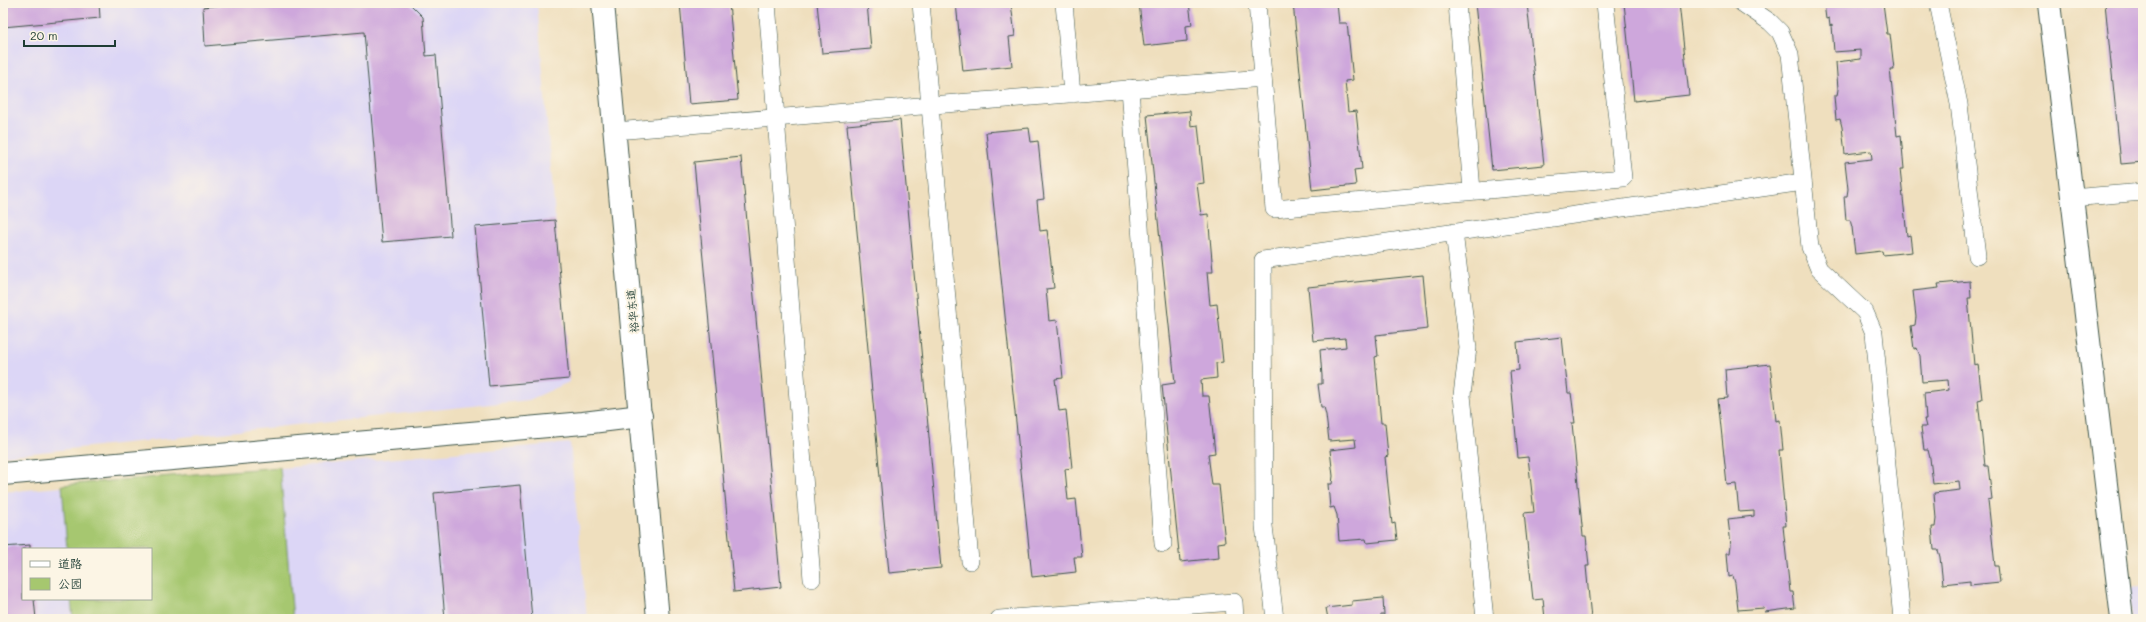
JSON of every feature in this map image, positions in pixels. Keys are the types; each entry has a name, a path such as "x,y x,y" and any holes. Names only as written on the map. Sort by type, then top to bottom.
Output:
{"street":[{"name":"裕华东道","path":"603,3 658,619"},
{"path":"2049,3 2122,619"},
{"path":"3,474 583,424 641,416"}],"lane":[{"path":"767,3 812,579"},
{"path":"922,3 970,561"},
{"path":"1064,3 1072,94"},
{"path":"1257,3 1274,209 1623,178 1605,3"},
{"path":"1457,3 1472,191"},
{"path":"1742,3 1770,22 1780,32 1790,54 1810,247 1819,269 1865,312 1874,333 1902,619"},
{"path":"1938,3 1959,104 1977,256"},
{"path":"615,131 1263,78"},
{"path":"1130,88 1163,544"},
{"path":"1275,619 1264,526 1263,260 1803,182"},
{"path":"2071,198 2143,192"},
{"path":"1454,232 1468,348 1462,395 1485,619"},
{"path":"999,619 1234,602 1235,619"}],"shaded area":[{"path":"3,3 537,3 569,382 529,400 3,456"},
{"path":"570,443 587,619 3,619 3,492"},
{"path":"2143,587 2143,619 2131,619 2128,588"}],"green space":[{"path":"280,467 293,619 73,619 71,600 152,600 152,548 67,548 62,485"}],"building":[{"path":"3,3 99,3 100,18 3,27"},
{"path":"244,3 409,3 423,17 426,56 436,55 451,236 382,242 364,32 205,46 203,7"},
{"path":"680,3 729,3 738,100 689,104"},
{"path":"817,3 867,3 871,49 822,53"},
{"path":"956,3 1011,3 1015,36 1009,37 1012,66 963,71"},
{"path":"1139,3 1189,3 1192,25 1186,26 1187,41 1144,46"},
{"path":"1293,3 1337,3 1339,23 1347,23 1353,80 1345,81 1348,112 1356,111 1362,169 1354,170 1356,185 1312,190"},
{"path":"1475,3 1527,3 1544,165 1492,170"},
{"path":"1624,3 1679,3 1689,95 1634,101"},
{"path":"1824,3 1883,3 1887,34 1890,34 1894,69 1890,69 1897,136 1901,135 1904,169 1900,169 1907,236 1910,235 1912,252 1883,255 1882,251 1855,254 1852,227 1850,220 1846,220 1844,196 1847,196 1848,189 1845,162 1872,159 1871,151 1845,154 1840,119 1836,120 1834,96 1837,96 1838,89 1836,62 1861,59 1861,50 1834,52 1832,25 1830,26 1829,18 1826,19"},
{"path":"2105,3 2143,3 2143,162 2121,164"},
{"path":"1190,111 1191,126 1198,125 1204,183 1197,184 1201,215 1208,214 1213,272 1207,272 1210,305 1217,304 1223,362 1216,363 1217,378 1201,380 1202,396 1209,396 1215,453 1208,454 1212,485 1219,485 1225,542 1218,543 1219,558 1180,562 1162,385 1175,383 1147,115"},
{"path":"900,120 941,568 889,573 847,125"},
{"path":"1029,128 1031,142 1038,141 1044,199 1037,200 1040,231 1047,230 1054,288 1046,289 1049,321 1057,320 1063,378 1055,379 1059,411 1066,410 1072,468 1065,469 1068,500 1076,499 1082,557 1074,557 1076,572 1032,577 986,132"},
{"path":"741,157 781,587 734,592 694,162"},
{"path":"555,220 569,379 489,386 475,227"},
{"path":"1423,275 1428,329 1376,335 1378,356 1375,357 1381,423 1385,423 1388,456 1385,457 1392,524 1395,523 1397,540 1367,543 1366,539 1339,541 1337,515 1334,507 1330,508 1328,484 1332,484 1333,476 1330,450 1356,447 1355,439 1329,441 1326,415 1324,407 1321,407 1318,384 1322,384 1320,350 1346,347 1345,338 1313,341 1308,287"},
{"path":"1970,281 1971,298 1968,298 1974,365 1978,364 1982,399 1978,400 1985,466 1988,466 1992,499 1988,500 1995,566 1998,566 2000,582 1970,585 1970,581 1943,584 1940,557 1938,550 1934,550 1932,527 1935,527 1936,519 1934,493 1960,490 1959,481 1933,484 1928,450 1924,450 1921,427 1926,427 1924,419 1926,419 1924,393 1949,390 1948,380 1922,382 1920,356 1917,348 1914,349 1911,326 1915,325 1916,317 1913,291 1939,288 1938,284"},
{"path":"1562,337 1568,393 1571,393 1575,423 1572,423 1583,536 1586,536 1589,566 1586,566 1591,619 1545,619 1543,599 1533,600 1524,513 1534,512 1528,457 1518,458 1510,371 1519,370 1517,342"},
{"path":"1770,364 1776,421 1780,420 1783,450 1779,450 1786,526 1783,526 1790,592 1793,592 1795,608 1765,612 1764,608 1738,610 1735,583 1733,576 1729,577 1727,553 1730,553 1731,545 1728,519 1754,516 1754,511 1739,512 1736,484 1727,485 1718,399 1727,398 1725,369"},
{"path":"520,485 532,619 445,619 434,493"},
{"path":"30,545 30,548 22,548 22,600 34,600 36,619 3,619 3,547"},
{"path":"1383,598 1384,615 1381,615 1381,619 1328,619 1326,608 1352,605 1352,601"}]}
